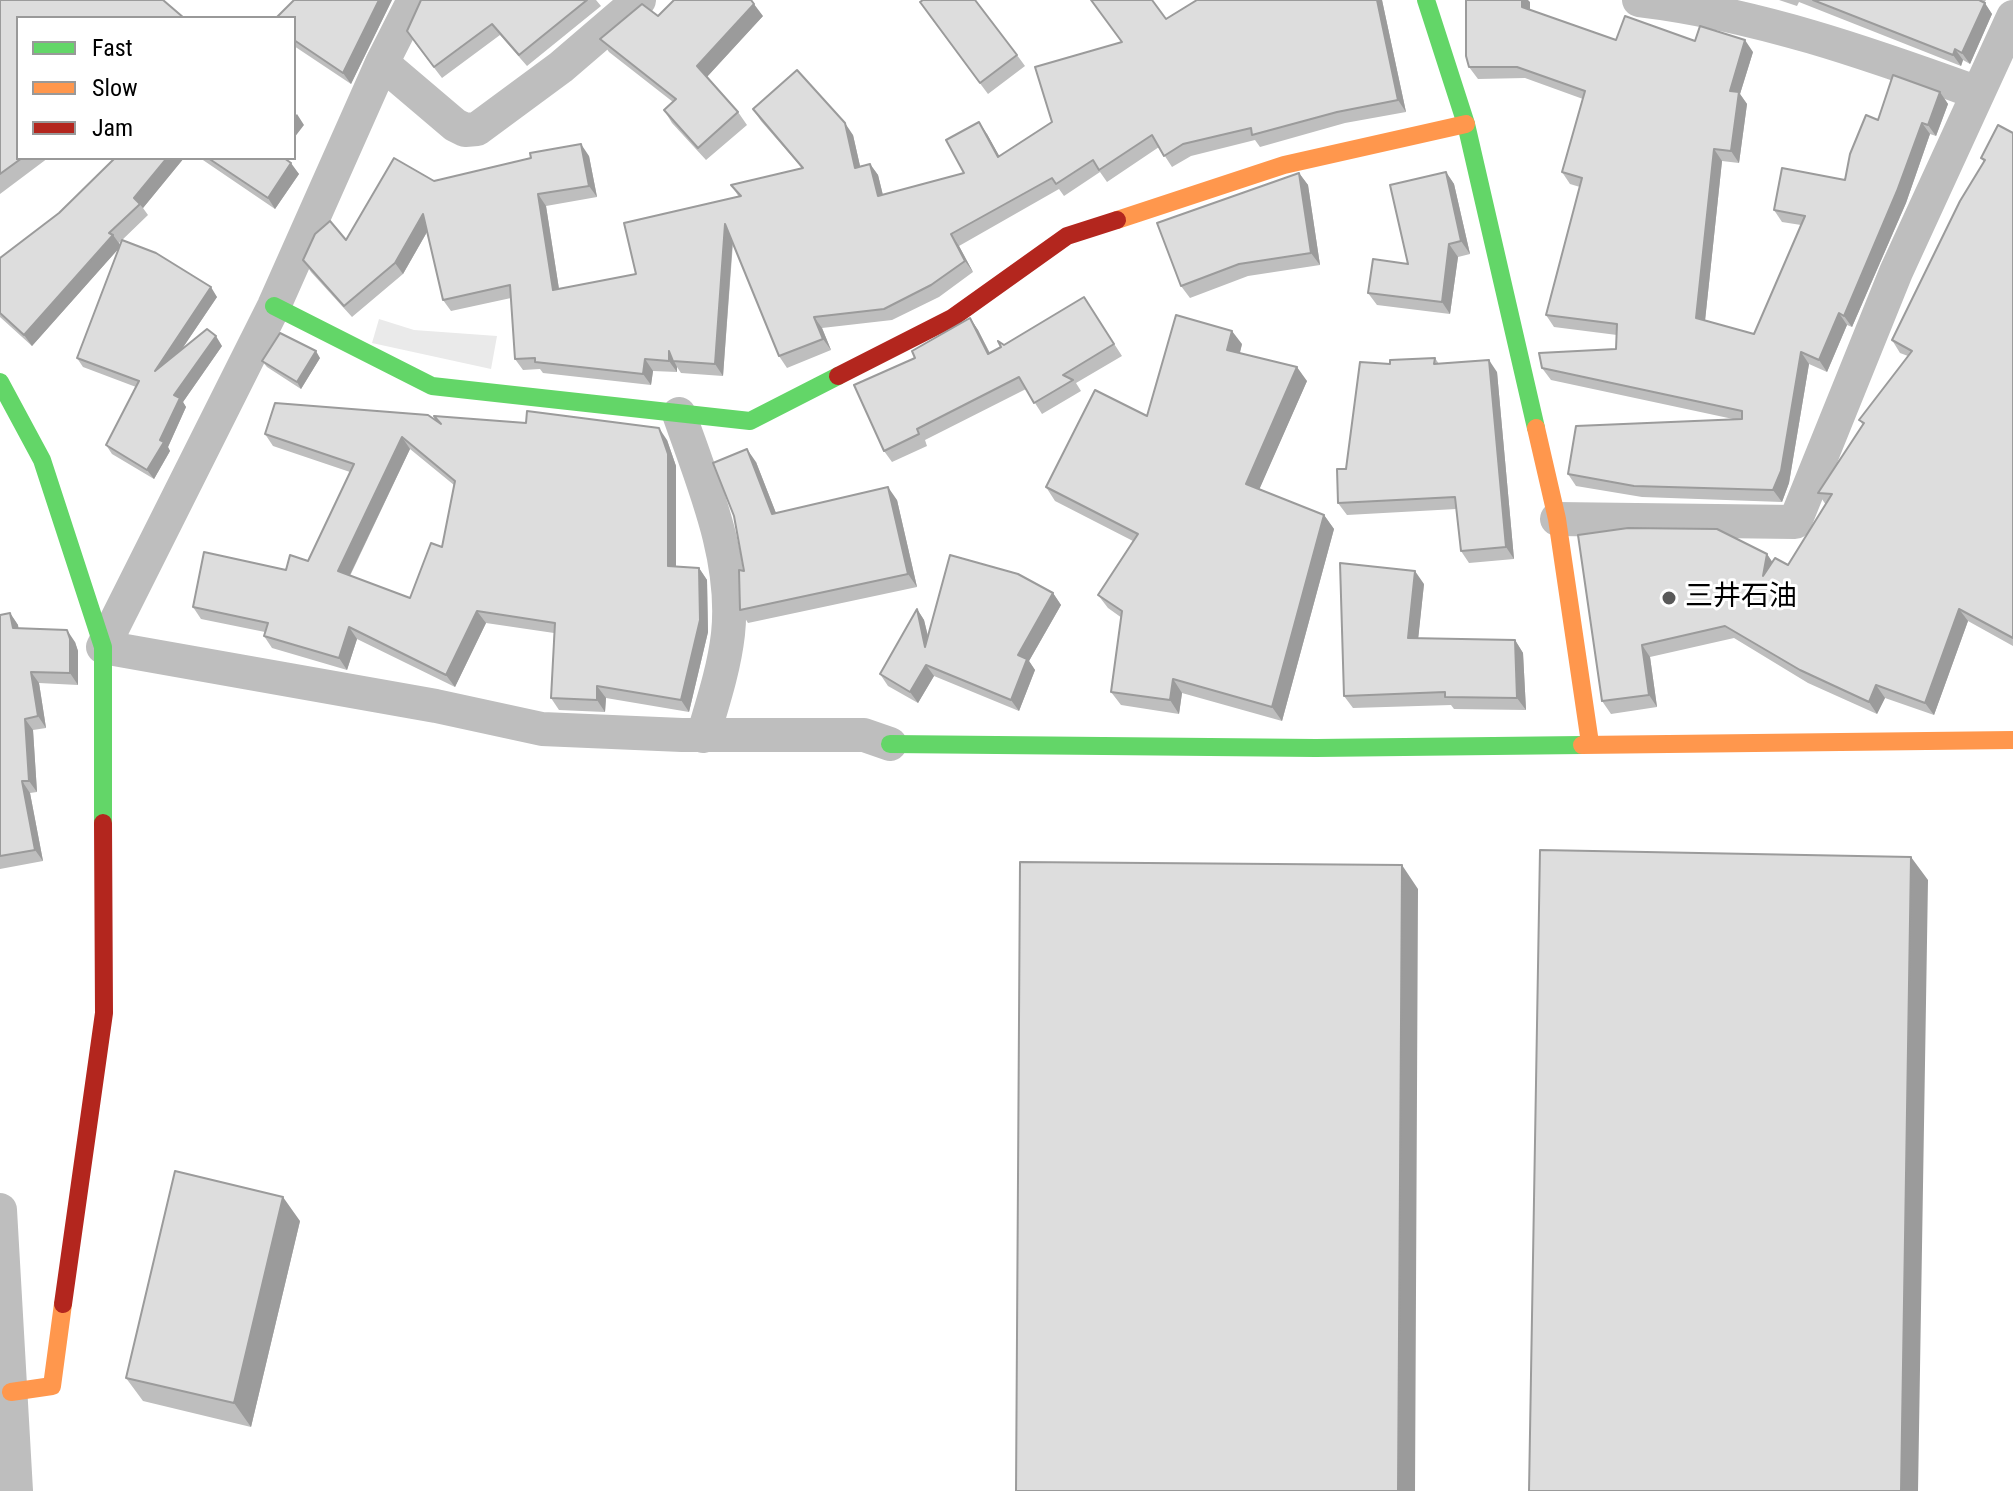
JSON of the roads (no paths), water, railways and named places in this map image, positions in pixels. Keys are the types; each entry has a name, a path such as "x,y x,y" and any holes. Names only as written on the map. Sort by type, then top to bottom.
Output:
{"street":[{"path":"103,647 274,306 382,63 414,0"},
{"path":"382,63 455,125 465,130 477,129 561,67 639,0"},
{"path":"1426,0 1466,124 1557,519 1590,743"},
{"path":"1639,0 1785,29 1874,55 1978,93"},
{"path":"1557,519 1795,522 1896,272 2013,17"},
{"path":"274,306 432,386 750,421 952,318 1067,236 1284,165 1466,124"},
{"path":"0,382 42,460 103,647 104,1013 52,1386 11,1392"},
{"path":"679,414 711,505 728,585 728,633 703,736"},
{"path":"103,647 436,706 542,729 703,736 864,735 890,744 1316,748 2013,740"},
{"path":"0,1210 16,1491"}],"place":[{"name":"三井石油","path":"1669,598"}]}
